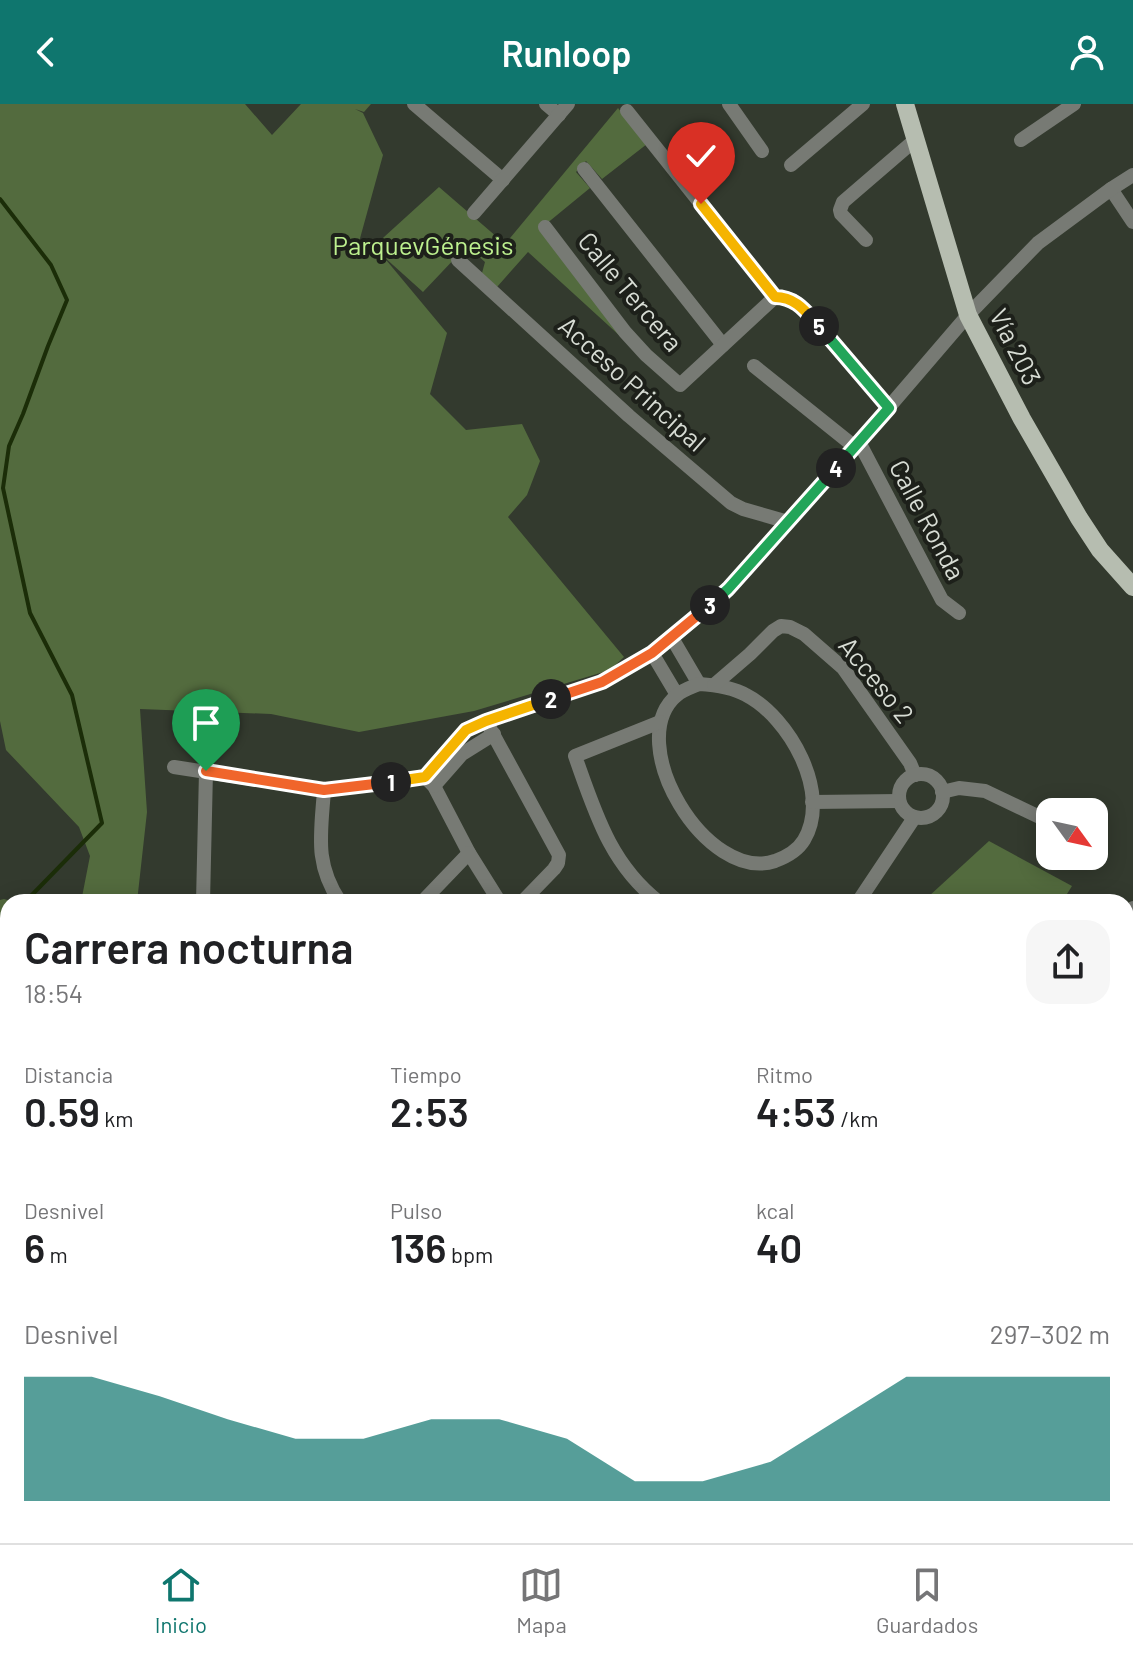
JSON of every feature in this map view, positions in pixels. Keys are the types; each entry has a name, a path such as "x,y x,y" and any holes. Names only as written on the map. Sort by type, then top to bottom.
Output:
{"main road":[{"name":"Vía 203","path":"905,104 968,315 1022,419 1079,518 1100,550 1133,587"}],"street":[{"path":"474,213 564,109 546,104"},
{"path":"729,104 762,151"},
{"path":"791,165 863,104"},
{"path":"1021,140 1053,110 1074,104"},
{"path":"417,105 503,180"},
{"path":"627,111 775,297"},
{"path":"866,240 841,214 840,207 915,140"},
{"path":"584,169 723,345 775,297 786,297 809,315 889,408"},
{"path":"430,782 466,730 490,728 602,682 672,638 728,589 968,315 1038,243 1133,175"},
{"path":"1111,189 1133,222"},
{"name":"Calle Tercera","path":"545,227 625,332 680,385 723,345"},
{"name":"Acceso Principal","path":"458,260 629,416 731,503 788,522"},
{"path":"754,366 857,444"},
{"name":"Calle Ronda","path":"857,444 942,600 959,613"},
{"name":"Acceso 2","path":"706,684 750,654 773,631 781,626 790,627 804,634 843,668 910,763 915,775"},
{"path":"672,638 706,684"},
{"path":"652,653 677,695"},
{"path":"706,684 744,693 766,708 786,730 801,756 810,781 810,824 804,840 781,859 766,864 736,858 705,837 692,824 677,800 660,750 660,722 677,695 706,684"},
{"path":"649,894 633,878 605,835 575,756 660,722"},
{"path":"490,728 559,855 554,869 530,894"},
{"path":"174,767 324,790 430,782"},
{"path":"203,894 206,771"},
{"path":"922,774 935,780 942,792 943,800 935,813 922,819 904,812 899,801 900,788 915,775 922,774"},
{"path":"430,782 495,894"},
{"path":"942,792 959,788 985,791 1036,815"},
{"path":"324,790 319,851 334,894"},
{"path":"812,802 899,801"},
{"path":"863,894 914,818"},
{"path":"430,894 469,853"}],"green space":[{"path":"0,104 245,104 272,135 301,104 371,104 364,112 355,109 363,113 383,155 359,242 387,261 447,333 430,394 466,430 522,424 540,461 527,495 508,517 624,657 610,670 474,711 359,732 271,714 140,709 147,812 138,894 83,894 90,856 79,827 6,750 0,721"},
{"name":"ParquevGénesis","path":"618,108 647,144 602,179 586,161 576,172 590,188 540,229 632,347 528,252 497,287 482,273 485,262 477,255 467,257 459,254 423,292 373,247 439,187 505,244"},
{"path":"989,841 1036,866 1036,870 1042,870 1072,886 1067,894 931,894"}],"waterway":[{"path":"0,199 51,265 67,300 9,446 3,488 30,613 72,695 102,823 33,894"}],"route":[{"path":"206,771 324,790 425,777 466,730 602,682 672,638 728,589 855,447 889,408 809,315 794,301 775,297 701,204"}]}
